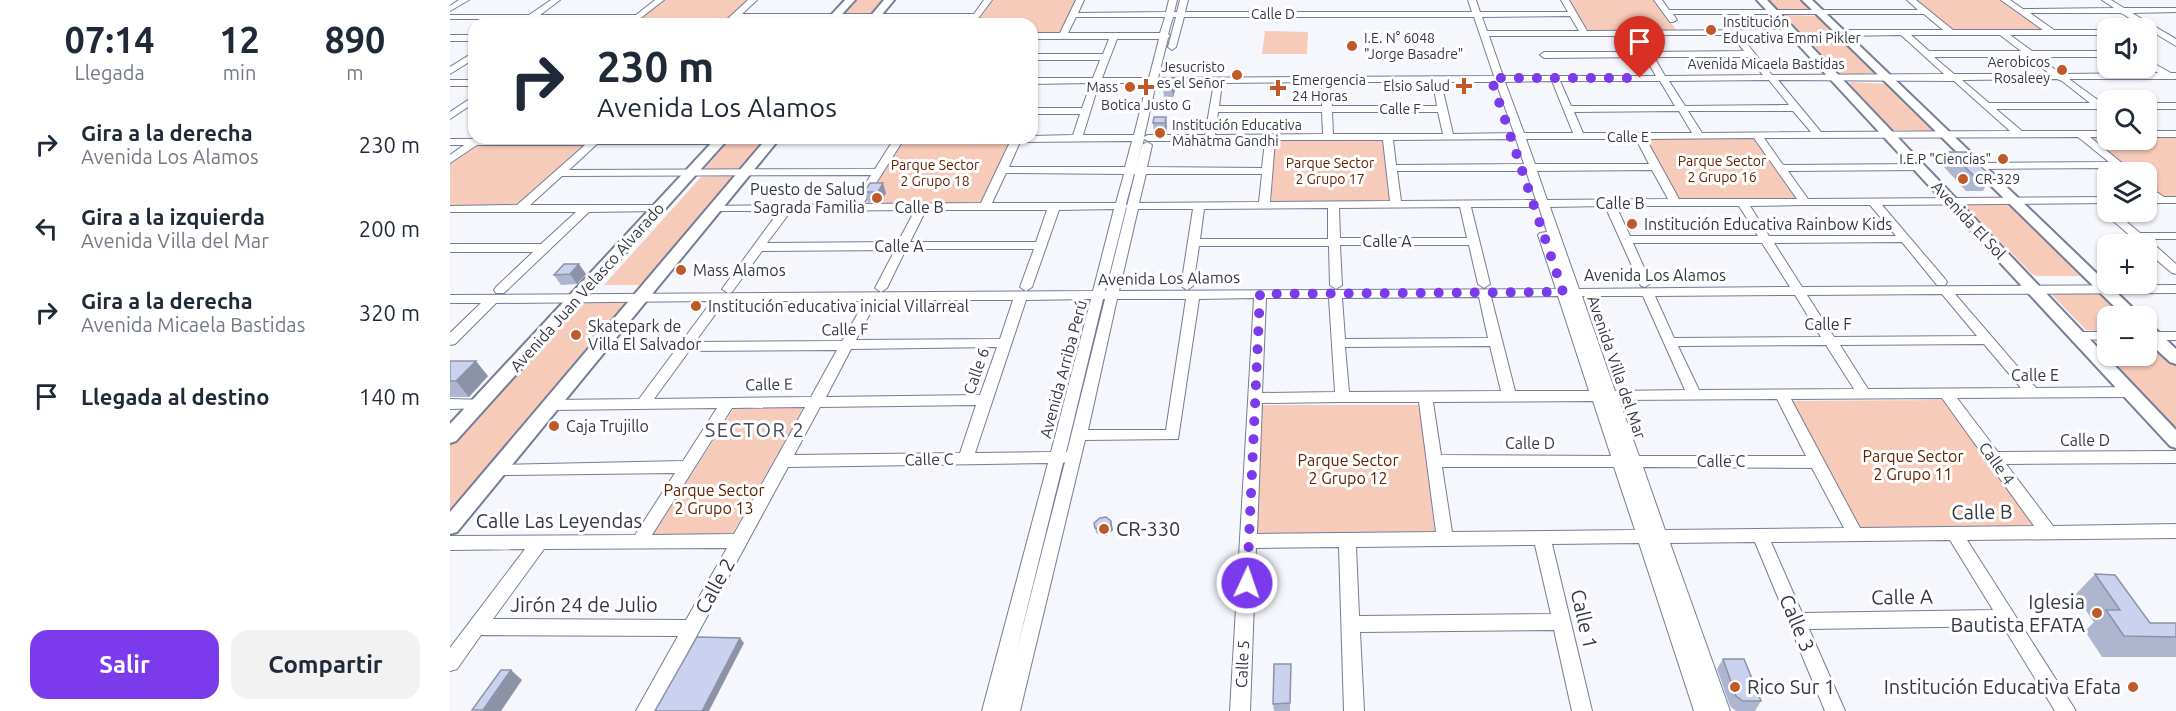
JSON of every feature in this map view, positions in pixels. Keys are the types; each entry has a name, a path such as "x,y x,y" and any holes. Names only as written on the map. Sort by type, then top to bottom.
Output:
{"main road":[{"path":"833,18 850,0"},
{"path":"875,18 889,0"},
{"name":"Avenida El Sol","path":"1762,0 2176,441"},
{"path":"1807,0 2097,278"},
{"name":"Avenida Juan Velasco Alvarado","path":"450,436 717,144"},
{"path":"450,526 769,144"},
{"path":"2112,294 2124,306"},
{"path":"2157,341 2176,358"}],"street":[{"path":"450,9 465,0"},
{"path":"534,18 556,0"},
{"path":"535,18 565,0"},
{"path":"585,18 637,17 660,0"},
{"path":"733,18 753,0"},
{"path":"925,18 977,16 988,0"},
{"path":"1063,36 1080,0"},
{"name":"Avenida Arriba Perú","path":"1010,711 1074,457 1107,291 1175,15 1173,0"},
{"name":"Avenida Arriba Perú","path":"1158,82 1166,36 1184,0"},
{"name":"Avenida Villa del Mar","path":"1465,0 1473,10 1483,34 1496,80"},
{"path":"1565,0 1584,33"},
{"path":"1658,0 1682,33"},
{"path":"1911,0 1950,32"},
{"path":"2005,0 2052,32"},
{"path":"2097,0 2176,43"},
{"path":"2106,0 2129,18"},
{"path":"2152,0 2173,10"},
{"path":"1473,10 1573,14"},
{"name":"Calle D","path":"1073,15 1175,15 1228,11 1473,10"},
{"name":"Avenida Villa del Mar","path":"1473,10 1603,396 1653,536 1720,711"},
{"path":"2022,11 2173,10"},
{"path":"1667,12 1925,12"},
{"path":"735,16 783,18"},
{"path":"450,17 492,18"},
{"path":"1733,32 1818,135"},
{"path":"1483,34 1792,32"},
{"path":"1902,32 2019,134"},
{"path":"2001,32 2097,102"},
{"path":"1534,33 1580,137"},
{"path":"1634,33 1699,136"},
{"path":"1840,33 2097,33"},
{"path":"1038,36 1166,36"},
{"path":"1077,138 1114,36"},
{"path":"450,38 468,38"},
{"path":"2157,38 2176,49"},
{"path":"1550,70 1647,55 1750,54"},
{"path":"1926,54 2097,54"},
{"path":"1038,57 1106,57"},
{"path":"450,71 468,58"},
{"path":"450,76 468,64"},
{"path":"2157,69 2174,79"},
{"name":"Avenida Micaela Bastidas","path":"1158,82 1437,83 1496,80 1550,70 1663,80 2174,79"},
{"name":"Avenida Micaela Bastidas","path":"1038,83 1496,80"},
{"path":"1437,83 1449,138"},
{"path":"450,86 468,84"},
{"path":"1209,139 1218,84"},
{"path":"1326,84 1328,138"},
{"path":"450,86 468,88"},
{"path":"452,114 468,103"},
{"path":"1987,106 2097,108"},
{"path":"2157,106 2176,106"},
{"path":"1568,109 1795,108"},
{"name":"Calle F","path":"1214,109 1443,109"},
{"path":"1038,111 1086,111"},
{"path":"452,114 468,113"},
{"path":"2080,134 2114,162"},
{"name":"Calle E","path":"1038,139 2097,134"},
{"path":"2157,134 2176,134"},
{"path":"1639,136 1675,202"},
{"path":"1757,136 1805,202"},
{"path":"1388,138 1396,204"},
{"path":"1264,205 1270,139"},
{"path":"450,142 468,142"},
{"path":"450,160 471,144"},
{"path":"519,209 592,144"},
{"path":"855,208 896,144"},
{"path":"985,207 1014,144"},
{"path":"1978,166 2097,168"},
{"path":"1391,168 1656,167"},
{"path":"1781,168 1919,167"},
{"path":"1002,170 1267,171"},
{"path":"560,173 878,172"},
{"path":"2157,197 2161,200"},
{"name":"Calle B","path":"715,208 2097,200"},
{"path":"2157,200 2176,200"},
{"path":"1873,201 2033,393"},
{"path":"1742,202 1864,394"},
{"path":"1608,203 1694,395"},
{"path":"1465,204 1509,396"},
{"path":"1333,205 1342,398"},
{"path":"1079,435 1173,435 1199,206"},
{"path":"877,292 922,207"},
{"path":"1023,291 1054,207"},
{"path":"450,341 586,208"},
{"path":"451,210 658,208"},
{"path":"643,404 787,208"},
{"path":"2121,222 2136,234"},
{"path":"2157,236 2176,236"},
{"path":"1626,240 1904,238"},
{"name":"Calle A","path":"1193,243 1474,241"},
{"name":"Calle A","path":"758,247 1041,245"},
{"path":"450,248 545,248"},
{"path":"2157,253 2176,270"},
{"path":"2157,280 2176,280"},
{"name":"Avenida Los Alamos","path":"450,299 496,295 646,293 1796,287 2097,283"},
{"name":"Avenida Los Alamos","path":"2157,287 2176,289"},
{"name":"Avenida Los Alamos","path":"1190,290 1260,294 1336,289"},
{"name":"Avenida Los Alamos","path":"450,291 496,295"},
{"name":"Calle 6","path":"965,459 1023,291"},
{"name":"Avenida Arriba Perú","path":"992,711 1057,457 1107,291"},
{"name":"Calle 2","path":"646,711 877,292"},
{"name":"Calle 5","path":"1240,711 1260,294"},
{"path":"2157,335 2176,336"},
{"path":"2078,336 2097,336"},
{"name":"Calle F","path":"1670,342 1987,340"},
{"path":"1338,343 1496,342"},
{"name":"Calle F","path":"685,347 1005,343"},
{"name":"Calle E","path":"1256,398 2130,392"},
{"name":"Calle 4","path":"1946,393 2048,532"},
{"path":"1780,394 1855,534"},
{"path":"1425,397 1445,538"},
{"name":"Calle E","path":"552,405 985,400"},
{"path":"639,542 728,403"},
{"path":"450,404 480,404"},
{"name":"Calle C","path":"784,461 1074,457"},
{"name":"Calle D","path":"1993,458 2176,457"},
{"name":"Calle D","path":"1434,461 1626,461"},
{"name":"Calle C","path":"1626,461 1816,462"},
{"path":"498,469 687,467"},
{"name":"Calle B","path":"1249,541 2176,531"},
{"path":"1954,533 2066,711"},
{"name":"Calle 3","path":"1760,535 1835,711"},
{"name":"Avenida Villa del Mar","path":"1653,536 1704,711"},
{"name":"Calle 1","path":"1542,538 1582,711"},
{"path":"1347,540 1354,711"},
{"name":"Calle Las Leyendas","path":"450,543 740,541"},
{"path":"450,663 539,543"},
{"name":"Calle A","path":"1796,621 2007,618"},
{"path":"1350,624 1562,622"},
{"name":"Jirón 24 de Julio","path":"476,627 692,628"}],"green space":[{"path":"663,0 750,0 730,18 640,18"},
{"path":"857,0 885,0 873,14 844,14"},
{"path":"991,0 1077,0 1060,34 1038,34 1038,18 980,18"},
{"path":"1569,0 1655,0 1677,31 1586,31"},
{"path":"1768,0 1801,0 1810,10 1778,10"},
{"path":"1913,0 2001,0 2044,30 1952,31"},
{"path":"1785,15 1817,16 1875,73 1840,75 1784,17"},
{"path":"1265,31 1308,32 1307,54 1262,54"},
{"path":"1851,82 1888,84 1934,131 1893,130 1849,84"},
{"path":"2088,137 2097,137 2097,144"},
{"path":"2157,137 2176,137 2176,197 2162,197 2157,193 2157,162 2119,162 2104,150 2157,150"},
{"name":"Parque Sector 2 Grupo 16","path":"1755,138 1799,199 1678,200 1646,139"},
{"name":"Parque Sector 2 Grupo 17","path":"1275,141 1384,141 1390,201 1271,203"},
{"path":"588,144 517,205 450,206 450,164 475,145"},
{"path":"727,144 764,144 743,169 704,169"},
{"name":"Parque Sector 2 Grupo 18","path":"901,144 1008,144 981,203 863,204"},
{"path":"733,176 641,285 604,285 701,177"},
{"path":"1969,204 2004,204 2014,207 2081,273 2080,276 2032,274 1967,207"},
{"path":"2050,293 2102,294 2116,306 2097,306 2097,331 2086,330"},
{"path":"580,302 631,302 450,519 450,444"},
{"path":"2157,346 2176,365 2176,428 2117,366 2157,366"},
{"name":"Parque Sector 2 Grupo 11","path":"1946,400 2039,528 1859,530 1787,401"},
{"name":"Parque Sector 2 Grupo 12","path":"1261,405 1419,405 1435,532 1257,535"},
{"name":"Parque Sector 2 Grupo 13","path":"804,406 732,535 652,536 734,408"}],"building":[{"path":"1165,78 1175,78 1172,88 1163,88"},
{"path":"1154,117 1166,117 1165,123 1153,123"},
{"path":"1950,152 1966,152 1991,176 1974,176"},
{"path":"870,183 883,183 878,192 864,192"},
{"path":"564,264 579,264 570,274 554,275"},
{"path":"450,361 476,361 456,381 450,381"},
{"path":"1106,517 1111,521 1111,525 1105,530 1095,528 1094,523"},
{"path":"2095,574 2115,575 2150,623 2176,623 2176,637 2124,636 2106,610 2120,610"},
{"path":"697,637 740,638 702,711 655,711"},
{"path":"1723,659 1744,659 1761,701 1743,701 1736,696"},
{"path":"1274,664 1291,664 1290,703 1273,704"},
{"path":"501,670 511,670 483,710 472,710"}],"place":[{"name":"Institución Educativa Emmi Pikler","path":"1711,30"},
{"name":"I.E. N° 6048 \"Jorge Basadre\"","path":"1352,46"},
{"name":"Aerobicos Rosaleey","path":"2062,70"},
{"name":"Jesucristo es el Señor","path":"1237,75"},
{"name":"Elsio Salud","path":"1464,86"},
{"name":"Mass","path":"1130,87"},
{"name":"Botica Justo G","path":"1146,87"},
{"name":"Emergencia 24 Horas","path":"1278,88"},
{"name":"Institución Educativa Mahatma Gandhi","path":"1160,133"},
{"name":"I.E.P \"Ciencias\"","path":"2003,159"},
{"name":"CR-329","path":"1963,179"},
{"name":"Puesto de Salud Sagrada Familia","path":"877,198"},
{"name":"Institución Educativa Rainbow Kids","path":"1632,224"},
{"name":"Mass Alamos","path":"681,270"},
{"name":"Institución educativa inicial Villarreal","path":"696,306"},
{"name":"Skatepark de Villa El Salvador","path":"576,335"},
{"name":"Caja Trujillo","path":"554,426"},
{"name":"CR-330","path":"1104,529"},
{"name":"Iglesia Bautista EFATA","path":"2097,613"},
{"name":"Rico Sur 1","path":"1735,687"},
{"name":"Institución Educativa Efata","path":"2133,687"}],"district":[{"name":"SECTOR 2","path":"755,430"}],"route":[{"path":"1247,583 1260,294 1563,292 1491,78 1640,78"}]}
